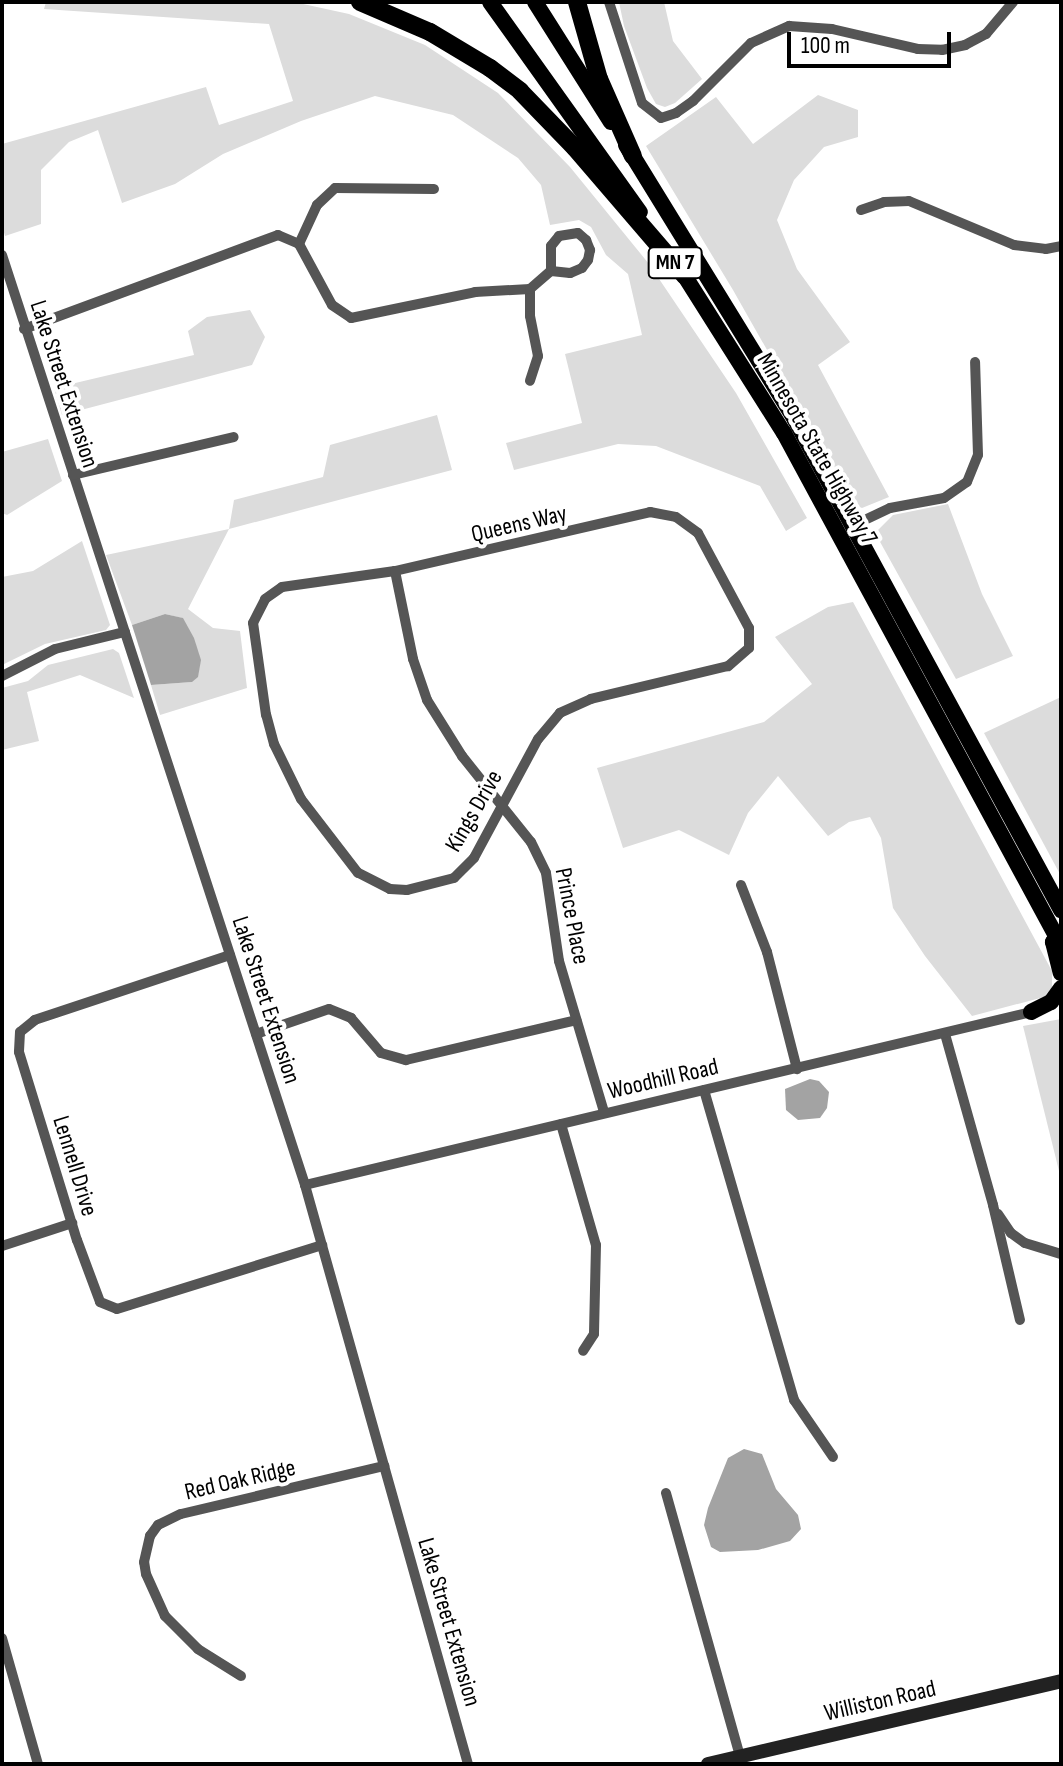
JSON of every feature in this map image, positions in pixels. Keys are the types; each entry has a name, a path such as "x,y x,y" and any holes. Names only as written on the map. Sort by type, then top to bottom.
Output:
{"highway":[{"path":"360,2 430,32 490,68 520,91 575,148 685,276"},
{"path":"577,2 599,79 633,156"}],"main road":[{"name":"Minnesota State Highway 7","path":"490,2 685,276 784,433 1059,941"},
{"name":"Minnesota State Highway 7","path":"535,2 761,362 1061,910"},
{"path":"1059,941 1053,942 1061,973"},
{"path":"1031,1012 1051,1002 1061,988"},
{"path":"1031,1012 1061,1009"},
{"name":"Williston Road","path":"708,1764 741,1760 1061,1681"}],"street":[{"path":"609,2 642,103 661,118 676,113 693,101 751,43 789,26 832,29 918,49 942,50 965,45 986,34 1013,2"},
{"path":"299,244 317,205 335,188 434,189"},
{"path":"861,210 884,202 909,201 1014,245 1046,249 1061,246"},
{"path":"24,329 278,235 299,244 332,305 351,318 475,292 530,289 551,271 570,273 582,268 590,250 586,240 578,233 559,236 551,246 551,271"},
{"name":"Lake Street Extension","path":"2,255 305,1185 468,1764"},
{"path":"530,289 530,316 538,356 530,381"},
{"path":"852,526 890,508 944,498 967,482 978,455 975,362"},
{"path":"73,475 234,437"},
{"name":"Queens Way","path":"254,637 257,610 273,592 282,587 395,571 561,535 641,513 668,514 685,521 703,540 749,628 751,642"},
{"name":"Prince Place","path":"395,571 413,659 427,700 446,734 531,842 546,873 556,950 604,1112"},
{"path":"2,676 20,670 55,649 125,632"},
{"name":"Kings Drive","path":"254,637 266,715 286,773 318,825 358,873 390,889 407,890 454,878 474,858 538,739 560,713 591,699 728,666 743,655 751,642"},
{"path":"741,885 767,952 797,1069"},
{"name":"Lennell Drive","path":"230,955 35,1020 20,1032 19,1052 72,1223 100,1302 117,1309 322,1245"},
{"path":"256,1034 329,1009 351,1018 381,1053 406,1060 576,1020"},
{"name":"Woodhill Road","path":"305,1185 1031,1012"},
{"path":"945,1034 993,1205 1020,1320"},
{"path":"704,1090 794,1400 833,1457"},
{"path":"561,1124 596,1245 594,1334 583,1351"},
{"path":"993,1205 1011,1233 1041,1250 1061,1254"},
{"path":"2,1246 72,1223"},
{"name":"Red Oak Ridge","path":"241,1676 198,1649 165,1616 146,1574 144,1562 150,1536 158,1525 181,1514 384,1466"},
{"path":"666,1493 741,1760"},
{"path":"2,1638 38,1764"}],"shaded area":[{"path":"46,2 294,2 349,14 425,45 498,93 570,167 649,264 736,393 807,518 786,531 760,486 656,446 618,444 514,470 506,443 582,423 565,354 642,335 628,274 606,255 591,227 579,220 550,225 541,185 518,158 453,115 375,96 301,121 223,154 175,184 122,203 98,130 69,142 41,170 41,224 5,236 2,226 2,144 206,87 219,125 293,101 269,24 44,9"},
{"path":"619,2 664,2 673,41 702,79 675,103 665,107 656,104 647,88 624,26"},
{"path":"818,95 858,110 858,137 824,147 794,180 777,220 797,269 850,342 818,365 889,497 862,508 855,505 733,290 646,146 716,97 753,144"},
{"path":"250,310 265,337 252,365 62,415 54,388 194,355 188,331 207,317"},
{"path":"437,415 452,470 229,529 234,500 323,477 330,445"},
{"path":"48,439 62,481 7,515 2,513 2,452"},
{"path":"948,504 982,594 1013,656 956,679 879,540 878,530 893,515"},
{"path":"229,529 188,609 213,628 240,631 247,688 160,715 151,685 192,682 182,618 165,614 132,625 106,555"},
{"path":"82,541 110,625 106,630 45,644 2,665 2,577 33,571"},
{"path":"853,602 1052,971 1052,987 1044,997 972,1016 925,956 893,908 881,838 870,817 849,822 828,836 778,776 748,813 729,855 679,830 623,848 597,768 764,722 812,684 775,637 828,607"},
{"path":"165,614 183,618 194,638 201,660 198,677 192,682 151,685 132,625"},
{"path":"113,649 119,653 134,698 80,675 27,692 39,741 2,750 2,688 28,681 48,665"},
{"path":"1061,697 1061,876 984,733"},
{"path":"1061,1019 1061,1179 1023,1026"},
{"path":"810,1079 819,1081 829,1092 827,1108 820,1118 798,1120 786,1110 785,1089"},
{"path":"744,1449 762,1454 776,1489 798,1515 801,1529 790,1541 758,1550 720,1552 711,1547 704,1525 728,1458"}]}
